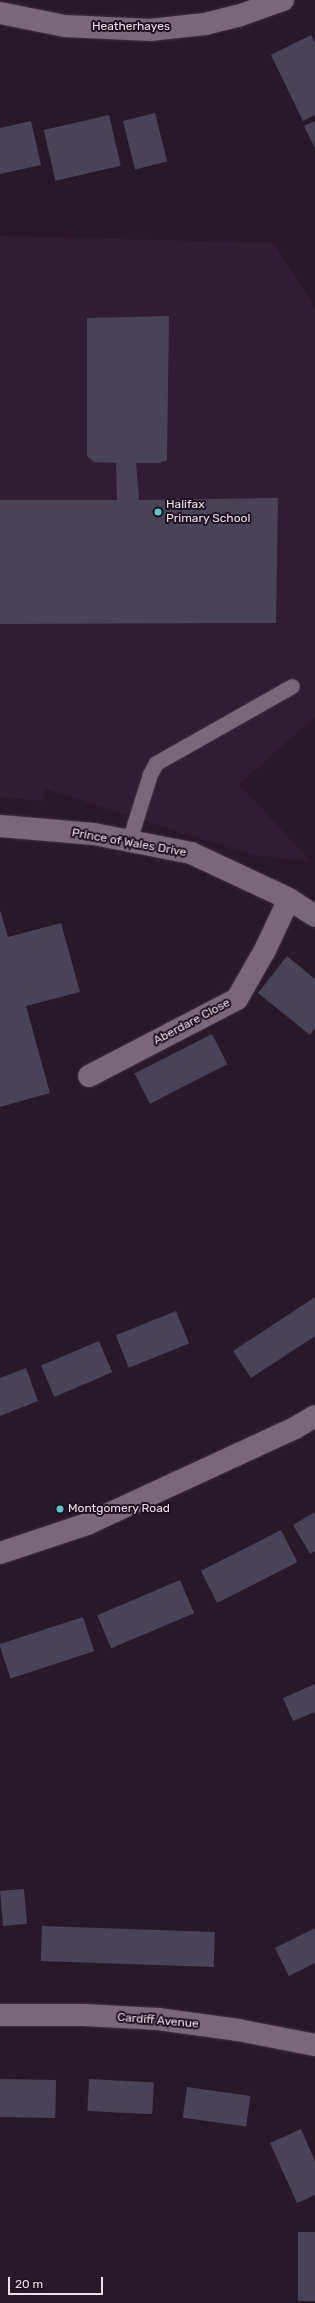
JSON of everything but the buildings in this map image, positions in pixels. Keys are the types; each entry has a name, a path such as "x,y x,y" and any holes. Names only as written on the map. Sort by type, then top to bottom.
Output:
{"street":[{"name":"Heatherhayes","path":"0,13 65,26 150,30 205,24 238,16 283,0"},
{"name":"Prince of Wales Drive","path":"0,826 94,834 191,853 289,899 315,916"},
{"name":"Aberdare Close","path":"89,1076 237,999 265,950 289,899"},
{"path":"0,1553 87,1524 295,1428 315,1416"},
{"name":"Cardiff Avenue","path":"0,2014 84,2015 158,2019 238,2030 315,2045"}],"lane":[{"path":"128,841 150,774 156,762 292,686"}],"shaded area":[{"name":"Halifax Primary School","path":"0,236 274,243 315,308 315,717 239,784 311,862 249,854 46,789 42,801 0,797"}],"place":[{"name":"Halifax Primary School","path":"158,512"},
{"name":"Montgomery Road","path":"60,1509"}]}
